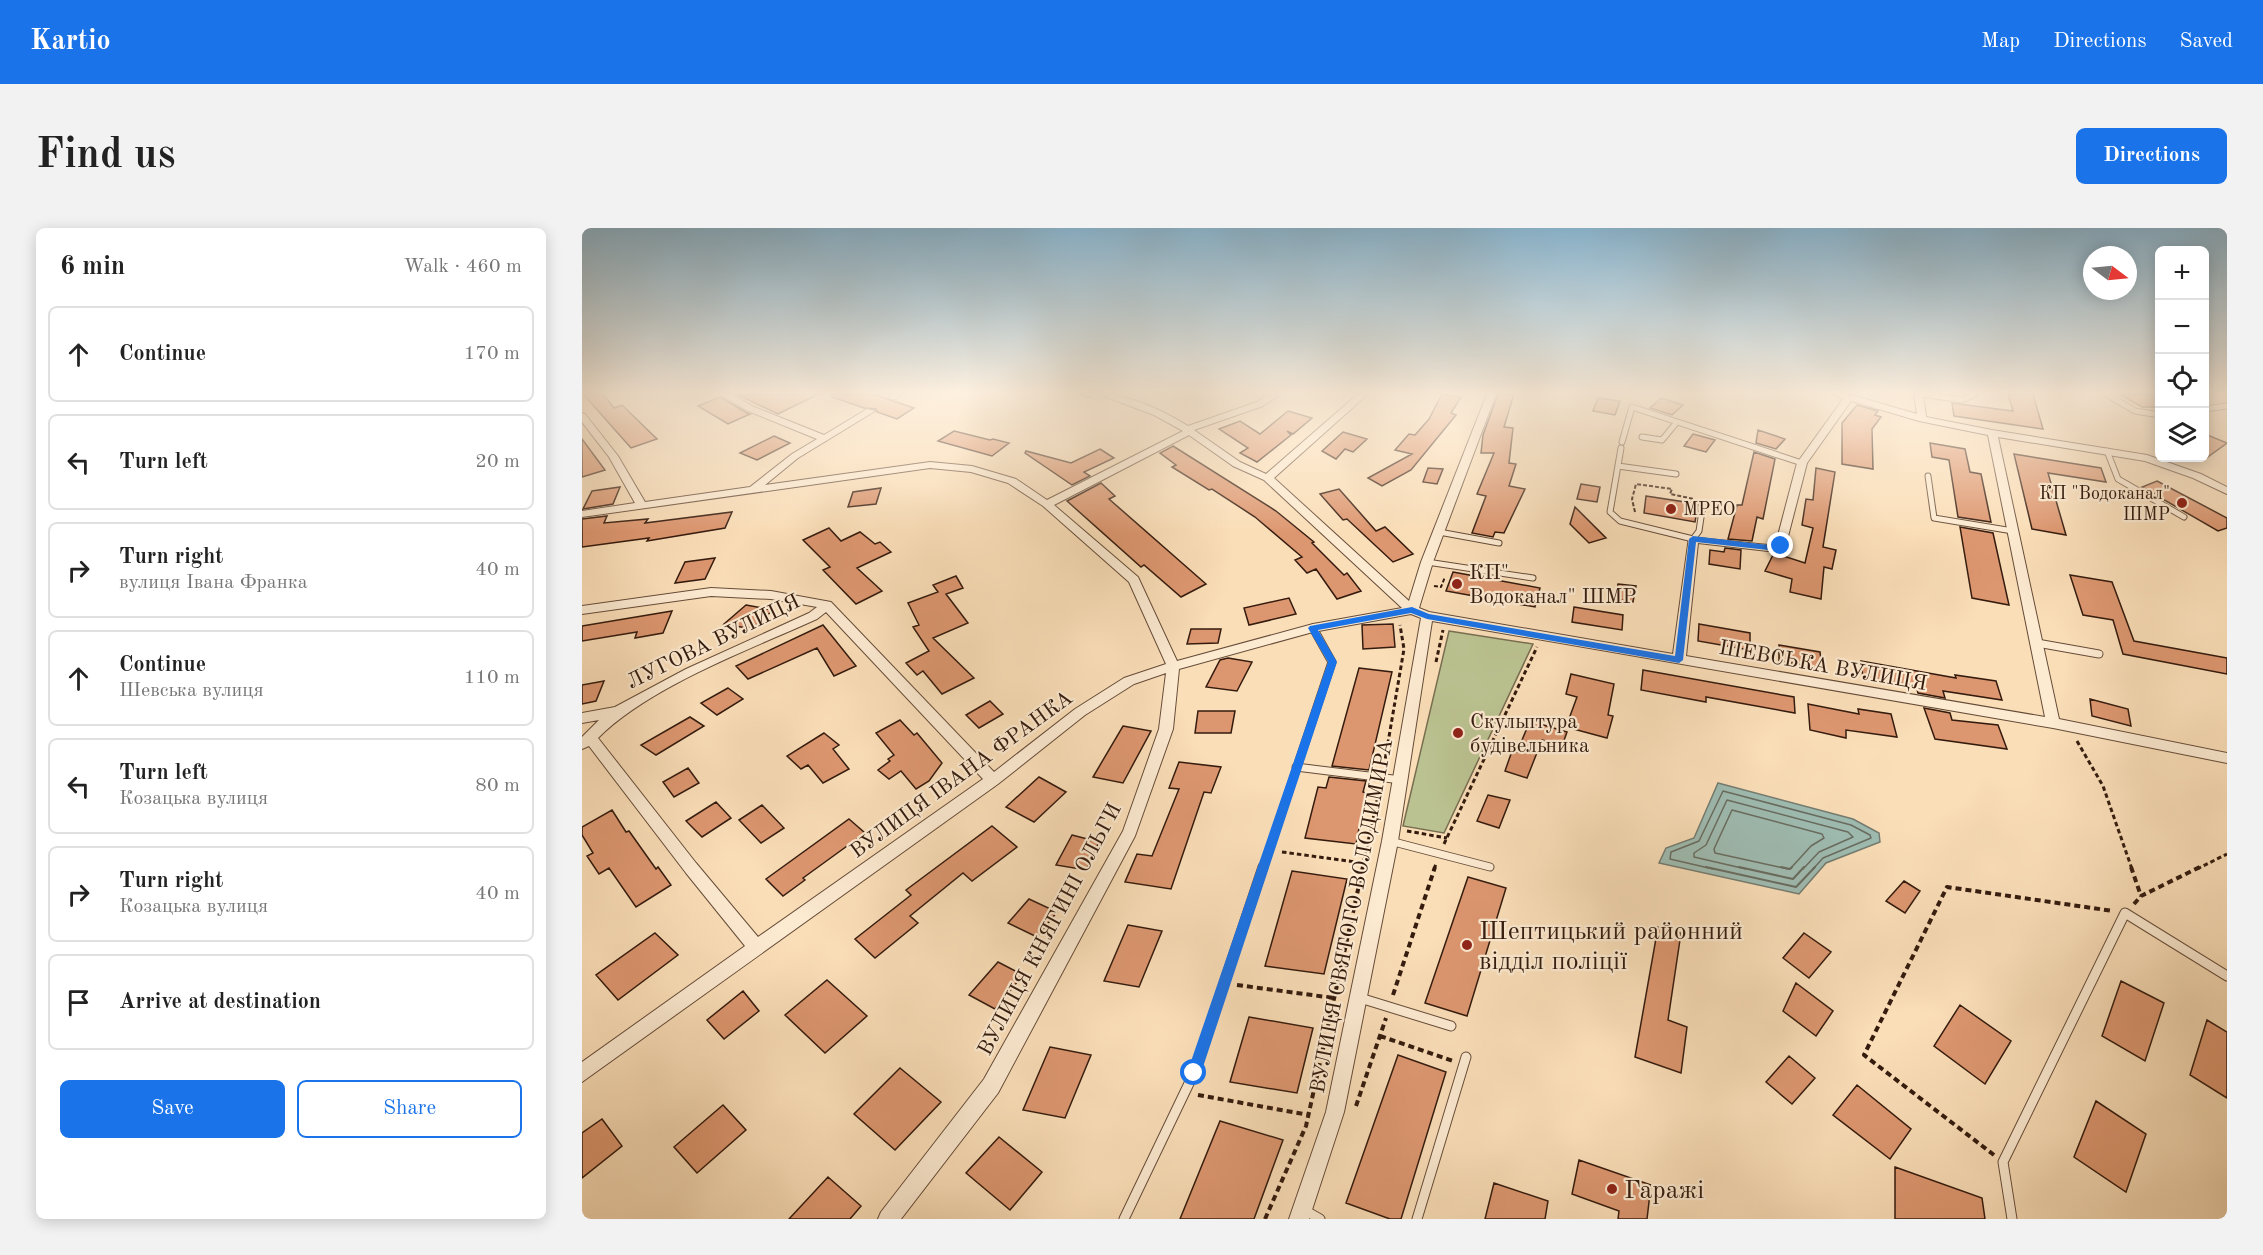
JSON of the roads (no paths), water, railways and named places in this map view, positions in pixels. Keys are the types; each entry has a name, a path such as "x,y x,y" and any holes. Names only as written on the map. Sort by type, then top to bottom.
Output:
{"street":[{"path":"601,440 613,456 642,506"},
{"path":"755,488 774,471 821,440"},
{"path":"1047,504 1169,440"},
{"path":"1203,440 1248,473 1268,478 1412,613"},
{"path":"1268,478 1311,440"},
{"name":"ВУЛИЦЯ СВЯТОГО ВОЛОДИМИРА","path":"1301,1214 1335,1112 1357,998 1394,836 1401,780 1412,613 1427,562 1474,440"},
{"path":"1679,660 1693,539 1768,548 1781,546 1802,463 1816,440"},
{"path":"1994,440 2052,723"},
{"path":"2038,440 2147,458 2174,466 2227,491"},
{"path":"582,514 930,465 972,469 1012,481 1047,504 1134,580 1173,666"},
{"path":"582,610 711,592 763,594 827,605 993,780"},
{"name":"ЛУГОВА ВУЛИЦЯ","path":"586,742 616,712 673,680 813,616 827,605"},
{"name":"ВУЛИЦЯ ІВАНА ФРАНКА","path":"582,1073 993,780 1080,712 1129,681 1173,666 1313,628 1412,613"},
{"name":"ШЕВСЬКА ВУЛИЦЯ","path":"1412,613 2052,723 2227,758"},
{"name":"ВУЛИЦЯ КНЯГИНІ ОЛЬГИ","path":"888,1219 991,1086 1130,832 1166,729 1173,666"},
{"name":"ЛУГОВА ВУЛИЦЯ","path":"582,718 616,712"},
{"path":"586,742 756,947"}],"lane":[{"path":"1622,440 1610,512 1620,521 1693,539 1699,531 1703,504"},
{"path":"1733,440 1802,463"},
{"path":"2107,451 2118,479 2184,517"},
{"path":"1618,466 1676,474"},
{"path":"1928,476 1934,518 2013,531"},
{"path":"1439,532 1499,543"},
{"path":"1427,562 1533,578"},
{"path":"1124,1219 1194,1073 1332,662 1313,628"},
{"path":"2037,644 2099,654"},
{"path":"1296,767 1401,780"},
{"path":"1394,836 1440,853 1490,867"},
{"path":"2012,1219 2004,1162 2125,913 2227,976"},
{"path":"1357,998 1451,1026"},
{"path":"1418,1219 1465,1061"},
{"path":"1301,1214 1320,1219"}],"water":[{"path":"1718,783 1853,819 1879,833 1880,842 1826,863 1799,894 1659,863 1666,848 1694,838"}],"place":[{"name":"КП \"Водоканал\" ШМР","path":"2182,503"},
{"name":"МРЕО","path":"1671,509"},
{"name":"КП\" Водоканал\" ШМР","path":"1457,584"},
{"name":"Скульптура будівельника","path":"1458,733"},
{"name":"Шептицький районний відділ поліції","path":"1467,945"},
{"name":"Гаражі","path":"1612,1189"}]}
